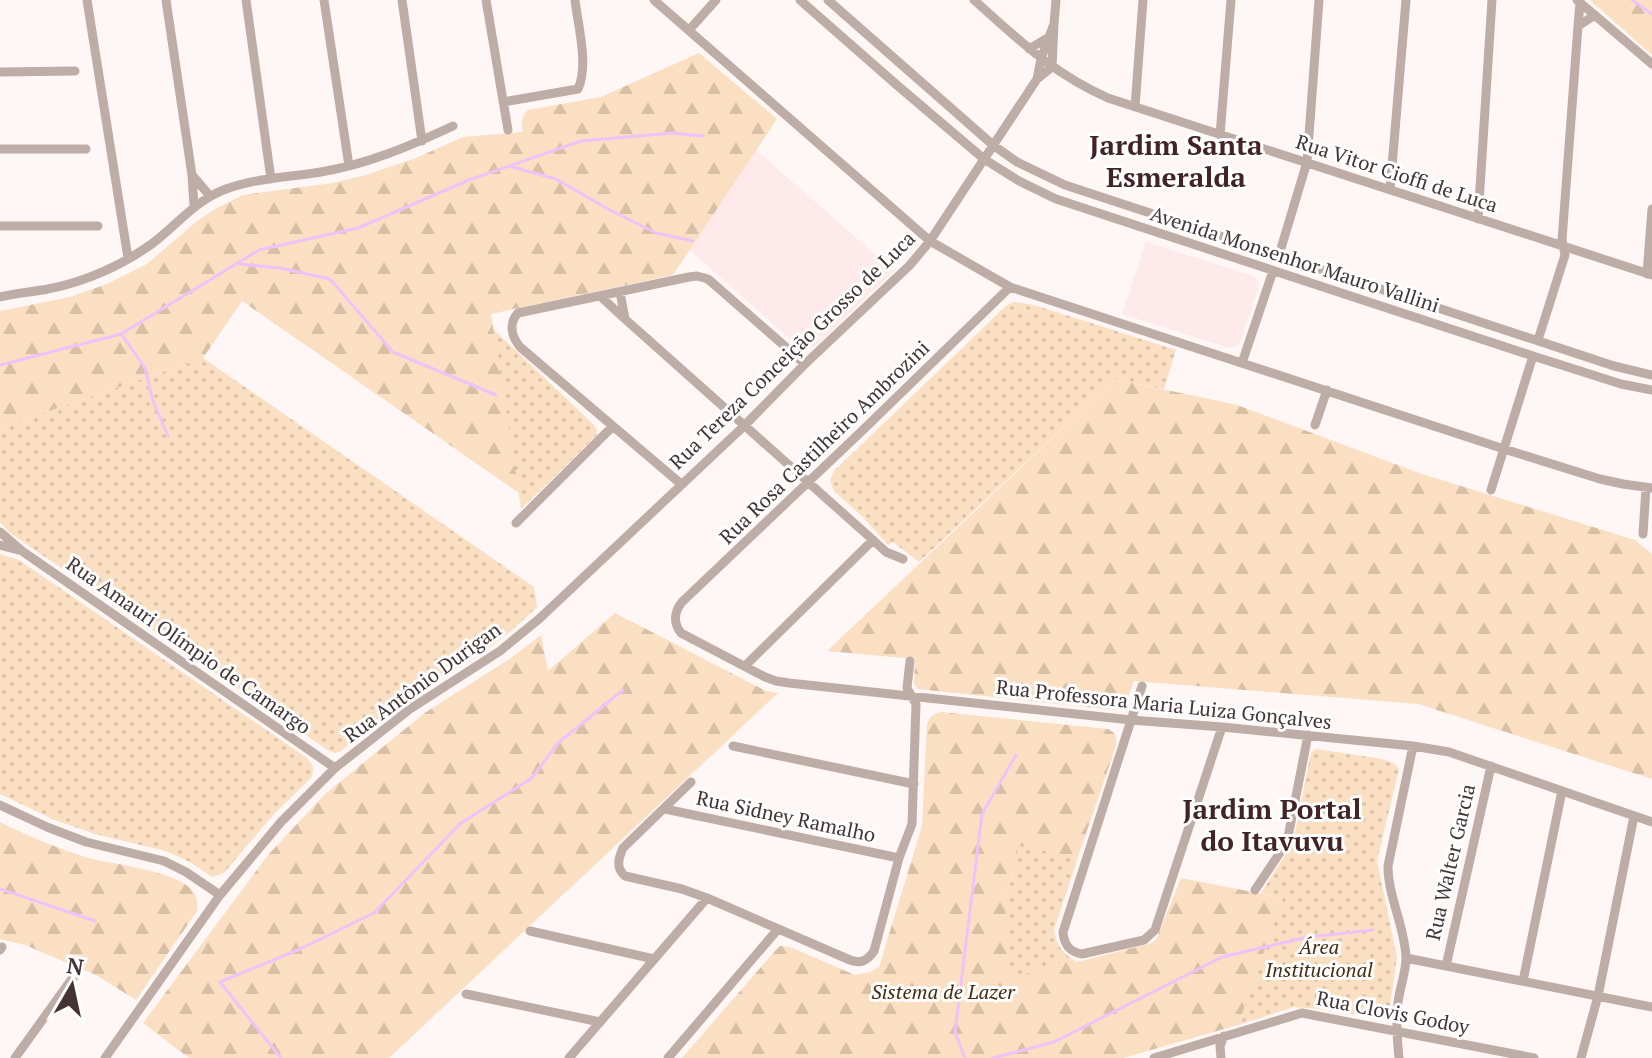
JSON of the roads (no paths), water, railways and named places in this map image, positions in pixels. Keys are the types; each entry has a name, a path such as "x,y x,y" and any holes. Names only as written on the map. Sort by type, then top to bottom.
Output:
{"street":[{"path":"87,0 128,258"},
{"path":"166,0 194,206"},
{"path":"246,0 271,179"},
{"path":"324,0 349,166"},
{"path":"402,0 422,141"},
{"path":"486,0 508,130"},
{"path":"503,102 578,89 582,81 583,63 575,0"},
{"path":"654,0 930,241 983,274 1010,287 1504,449 1600,479 1649,488 1643,534"},
{"path":"689,30 716,0"},
{"name":"Avenida Monsenhor Mauro Vallini","path":"800,0 984,159 1056,199 1533,356 1621,384 1652,390"},
{"name":"Avenida Monsenhor Mauro Vallini","path":"828,0 993,145 1017,162 1065,185 1614,366 1652,375"},
{"name":"Rua Vitor Cioffi de Luca","path":"974,0 1041,59 1089,90 1650,274"},
{"name":"Rua Tereza Conceição Grosso de Luca","path":"539,619 910,265 930,241 1037,79 1052,67 1056,0"},
{"path":"1135,107 1143,0"},
{"path":"1220,135 1231,0"},
{"path":"1279,255 1307,162 1319,0"},
{"path":"1390,190 1406,0"},
{"path":"1478,219 1492,0"},
{"path":"1579,1 1652,64"},
{"path":"1538,340 1565,255 1562,240 1579,1"},
{"path":"1578,26 1595,15"},
{"name":"Rua Tereza Conceição Grosso de Luca","path":"1037,79 1054,24"},
{"path":"1029,49 1049,37"},
{"path":"0,72 75,71"},
{"path":"0,294 64,285 102,271 153,243 194,206 240,184 349,166 395,152 453,126"},
{"path":"0,149 86,149"},
{"path":"192,175 210,196"},
{"path":"1650,274 1652,209"},
{"path":"0,226 98,226"},
{"path":"1242,363 1273,271"},
{"path":"681,484 520,347 512,329 514,318 524,311 689,277 703,277 805,364"},
{"name":"Rua Rosa Castilheiro Ambrozini","path":"676,627 676,611 682,602 1010,287"},
{"path":"620,292 625,319"},
{"path":"600,296 886,552 903,559"},
{"path":"1491,490 1533,356"},
{"path":"1315,425 1327,390"},
{"path":"516,523 613,426"},
{"name":"Rua Amauri Olímpio de Camargo","path":"0,532 22,551 335,768"},
{"path":"745,666 873,540"},
{"name":"Rua Amauri Olímpio de Camargo","path":"0,545 22,551"},
{"name":"Rua Antônio Durigan","path":"105,1058 220,895 281,822 335,768 390,724 500,651 539,619"},
{"name":"Rua Professora Maria Luiza Gonçalves","path":"676,627 687,637 776,681 1131,720 1413,746 1449,752 1652,822"},
{"path":"691,782 623,848 618,863 620,871 625,876 707,898 850,960 865,961 874,951 899,858 912,824 916,704 907,688 910,661"},
{"path":"1142,686 1063,932 1066,945 1075,953 1144,940 1155,930 1222,727"},
{"path":"1255,890 1287,842 1308,735"},
{"path":"733,746 914,784"},
{"path":"1399,1058 1396,1031 1398,1000 1406,958 1388,866 1413,746"},
{"name":"Rua Walter Garcia","path":"1446,966 1491,766"},
{"path":"1523,981 1562,791"},
{"path":"0,805 86,842 164,861 220,895"},
{"name":"Rua Sidney Ramalho","path":"665,809 899,858"},
{"path":"1581,1058 1598,996 1634,816"},
{"path":"569,1058 707,898"},
{"path":"668,1058 778,929"},
{"path":"530,931 654,959"},
{"path":"1406,958 1652,1007"},
{"path":"15,1058 74,976"},
{"path":"466,994 600,1022"},
{"name":"Rua Clovis Godoy","path":"1154,1058 1302,1013 1534,1058"},
{"path":"1221,1058 1220,1046 1224,1036"}],"waterway":[{"path":"1632,0 1652,14"},
{"path":"0,365 121,334 259,250 358,228 469,180 581,141 673,133 703,136"},
{"path":"509,166 556,179 656,233 693,241"},
{"path":"239,264 280,268 330,279 393,352 496,395"},
{"path":"122,335 145,368 153,401 168,436"},
{"path":"281,1058 220,982 300,949 374,913 461,823 532,778 558,743 623,690"},
{"path":"965,1058 955,1032 982,814 1016,755"},
{"path":"0,889 95,921"},
{"path":"993,1058 1054,1042 1222,957 1308,937 1373,930"}],"district":[{"name":"Jardim Santa Esmeralda","path":"1176,160"},
{"name":"Jardim Portal do Itavuvu","path":"1272,824"}],"park label":[{"name":"Área Institucional","path":"1319,958"},
{"name":"Sistema de Lazer","path":"943,991"}]}
